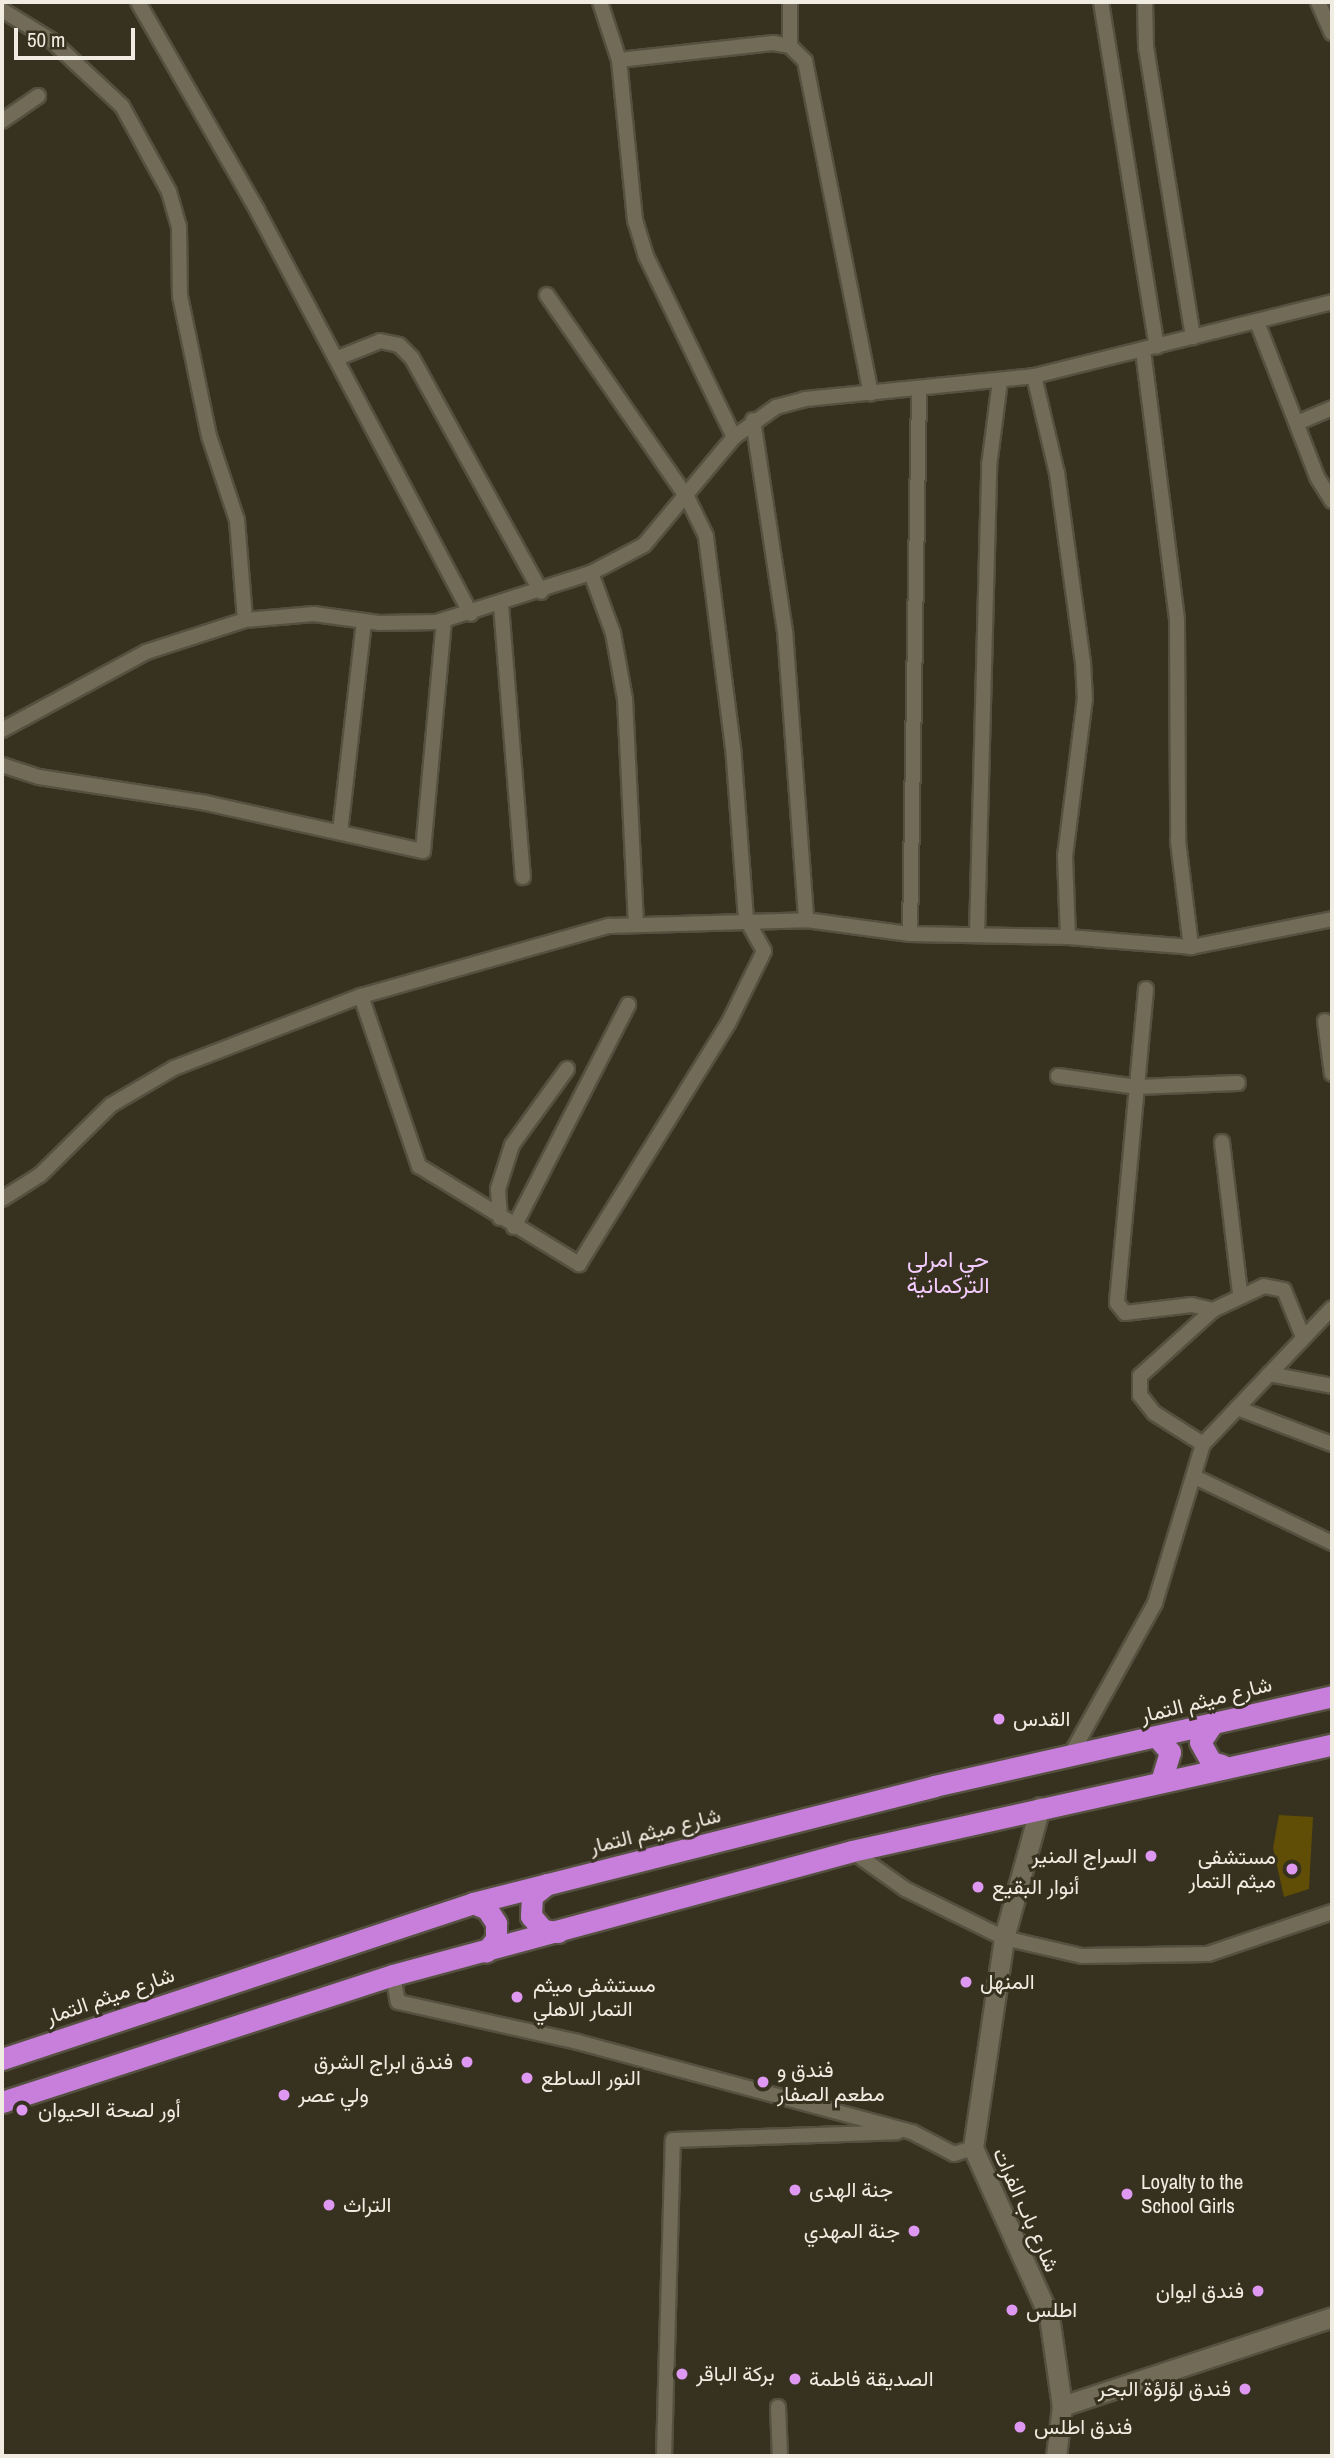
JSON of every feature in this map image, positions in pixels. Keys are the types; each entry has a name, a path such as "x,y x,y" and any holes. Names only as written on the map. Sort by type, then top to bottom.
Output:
{"highway":[{"name":"شارع ميثم التمار","path":"2,2059 473,1903 1070,1756 1332,1696"},
{"path":"1213,1723 1200,1742 1203,1753 1222,1765"},
{"path":"1157,1737 1171,1761 1162,1779"},
{"path":"2,2102 393,1975 852,1851 1222,1765 1332,1745"},
{"path":"547,1884 532,1896 531,1916 543,1930 562,1931"},
{"path":"473,1903 488,1909 496,1923 496,1939 486,1952"}],"street":[{"path":"138,2 338,358 471,614"},
{"path":"600,2 620,60 635,220 646,256 734,437"},
{"path":"790,2 790,46"},
{"path":"1101,2 1150,348 1177,620 1178,841 1191,947"},
{"path":"1145,2 1146,47 1193,337"},
{"path":"1318,2 1332,33"},
{"path":"2,10 51,40 122,106 169,192 179,227 180,296 209,436 242,549 244,620"},
{"path":"620,60 773,43 790,46 805,61 872,394"},
{"path":"2,121 38,96"},
{"path":"360,996 419,1166 514,1227 579,1264 592,1249 727,1024 764,951 746,919 733,748 706,536 688,499 547,295"},
{"path":"2,730 146,652 244,620 314,614 363,621 444,620 501,605 592,573 644,545 688,499 734,437 752,420 805,399 919,391 1034,376 1332,302"},
{"path":"1257,322 1297,423 1332,501"},
{"path":"338,358 380,341 399,345 412,358 541,592"},
{"path":"1034,376 1057,473 1083,662 1085,698 1065,856 1068,937"},
{"path":"977,935 989,466 1000,381"},
{"path":"910,934 919,391"},
{"path":"1297,423 1332,408"},
{"path":"752,420 785,631 806,920"},
{"path":"592,573 613,633 625,699 636,922"},
{"path":"501,605 523,877"},
{"path":"2,765 39,777 206,803 424,851 444,620"},
{"path":"340,832 363,621"},
{"path":"2,1199 40,1175 111,1105 174,1068 360,996 636,922 806,920 910,934 1068,937 1191,947 1332,919"},
{"path":"1146,989 1117,1303 1125,1312 1192,1305 1213,1310"},
{"path":"514,1227 628,1006"},
{"path":"1325,1021 1332,1074"},
{"path":"500,1218 498,1189 512,1145 567,1069"},
{"path":"1058,1076 1137,1087 1238,1083"},
{"path":"1222,1142 1240,1293"},
{"path":"1203,1444 1154,1413 1137,1384 1213,1310 1240,1293 1264,1286 1284,1290 1303,1337"},
{"path":"1070,1756 1155,1603 1197,1478 1203,1444 1332,1308"},
{"path":"1269,1374 1332,1386"},
{"path":"1237,1408 1332,1444"},
{"path":"1197,1478 1332,1543"},
{"name":"شارع باب الفرات","path":"1040,1807 1004,1938 973,2148 1049,2316 1062,2406 1056,2456"},
{"path":"852,1851 905,1889 1004,1938 1082,1956 1175,1958 1208,1954 1332,1912"},
{"path":"393,1975 398,2002 565,2039 912,2132 954,2154 973,2148"},
{"path":"664,2456 673,2140 912,2132"},
{"path":"1062,2406 1332,2317"},
{"path":"778,2407 780,2456"}],"building":[{"name":"مستشفى ميثم التمار","path":"1279,1815 1313,1817 1309,1889 1284,1897 1273,1848"}],"place":[{"name":"القدس","path":"999,1719"},
{"name":"السراج المنير","path":"1151,1856"},
{"name":"مستشفى ميثم التمار","path":"1292,1869"},
{"name":"أنوار البقيع","path":"978,1887"},
{"name":"المنهل","path":"966,1982"},
{"name":"مستشفى ميثم التمار الاهلي","path":"517,1997"},
{"name":"فندق ابراج الشرق","path":"467,2062"},
{"name":"النور الساطع","path":"527,2078"},
{"name":"فندق و مطعم الصفار","path":"763,2082"},
{"name":"ولي عصر","path":"284,2095"},
{"name":"أور لصحة الحيوان","path":"22,2110"},
{"name":"جنة الهدى","path":"795,2190"},
{"name":"Loyalty to the School Girls","path":"1127,2194"},
{"name":"التراث","path":"329,2205"},
{"name":"جنة المهدي","path":"914,2231"},
{"name":"فندق ايوان","path":"1258,2291"},
{"name":"اطلس","path":"1012,2310"},
{"name":"بركة الباقر","path":"682,2374"},
{"name":"الصديقة فاطمة","path":"795,2379"},
{"name":"فندق لؤلؤة البحر","path":"1245,2389"},
{"name":"فندق اطلس","path":"1020,2427"}],"district":[{"name":"حي امرلي التركمانية","path":"948,1272"}]}
